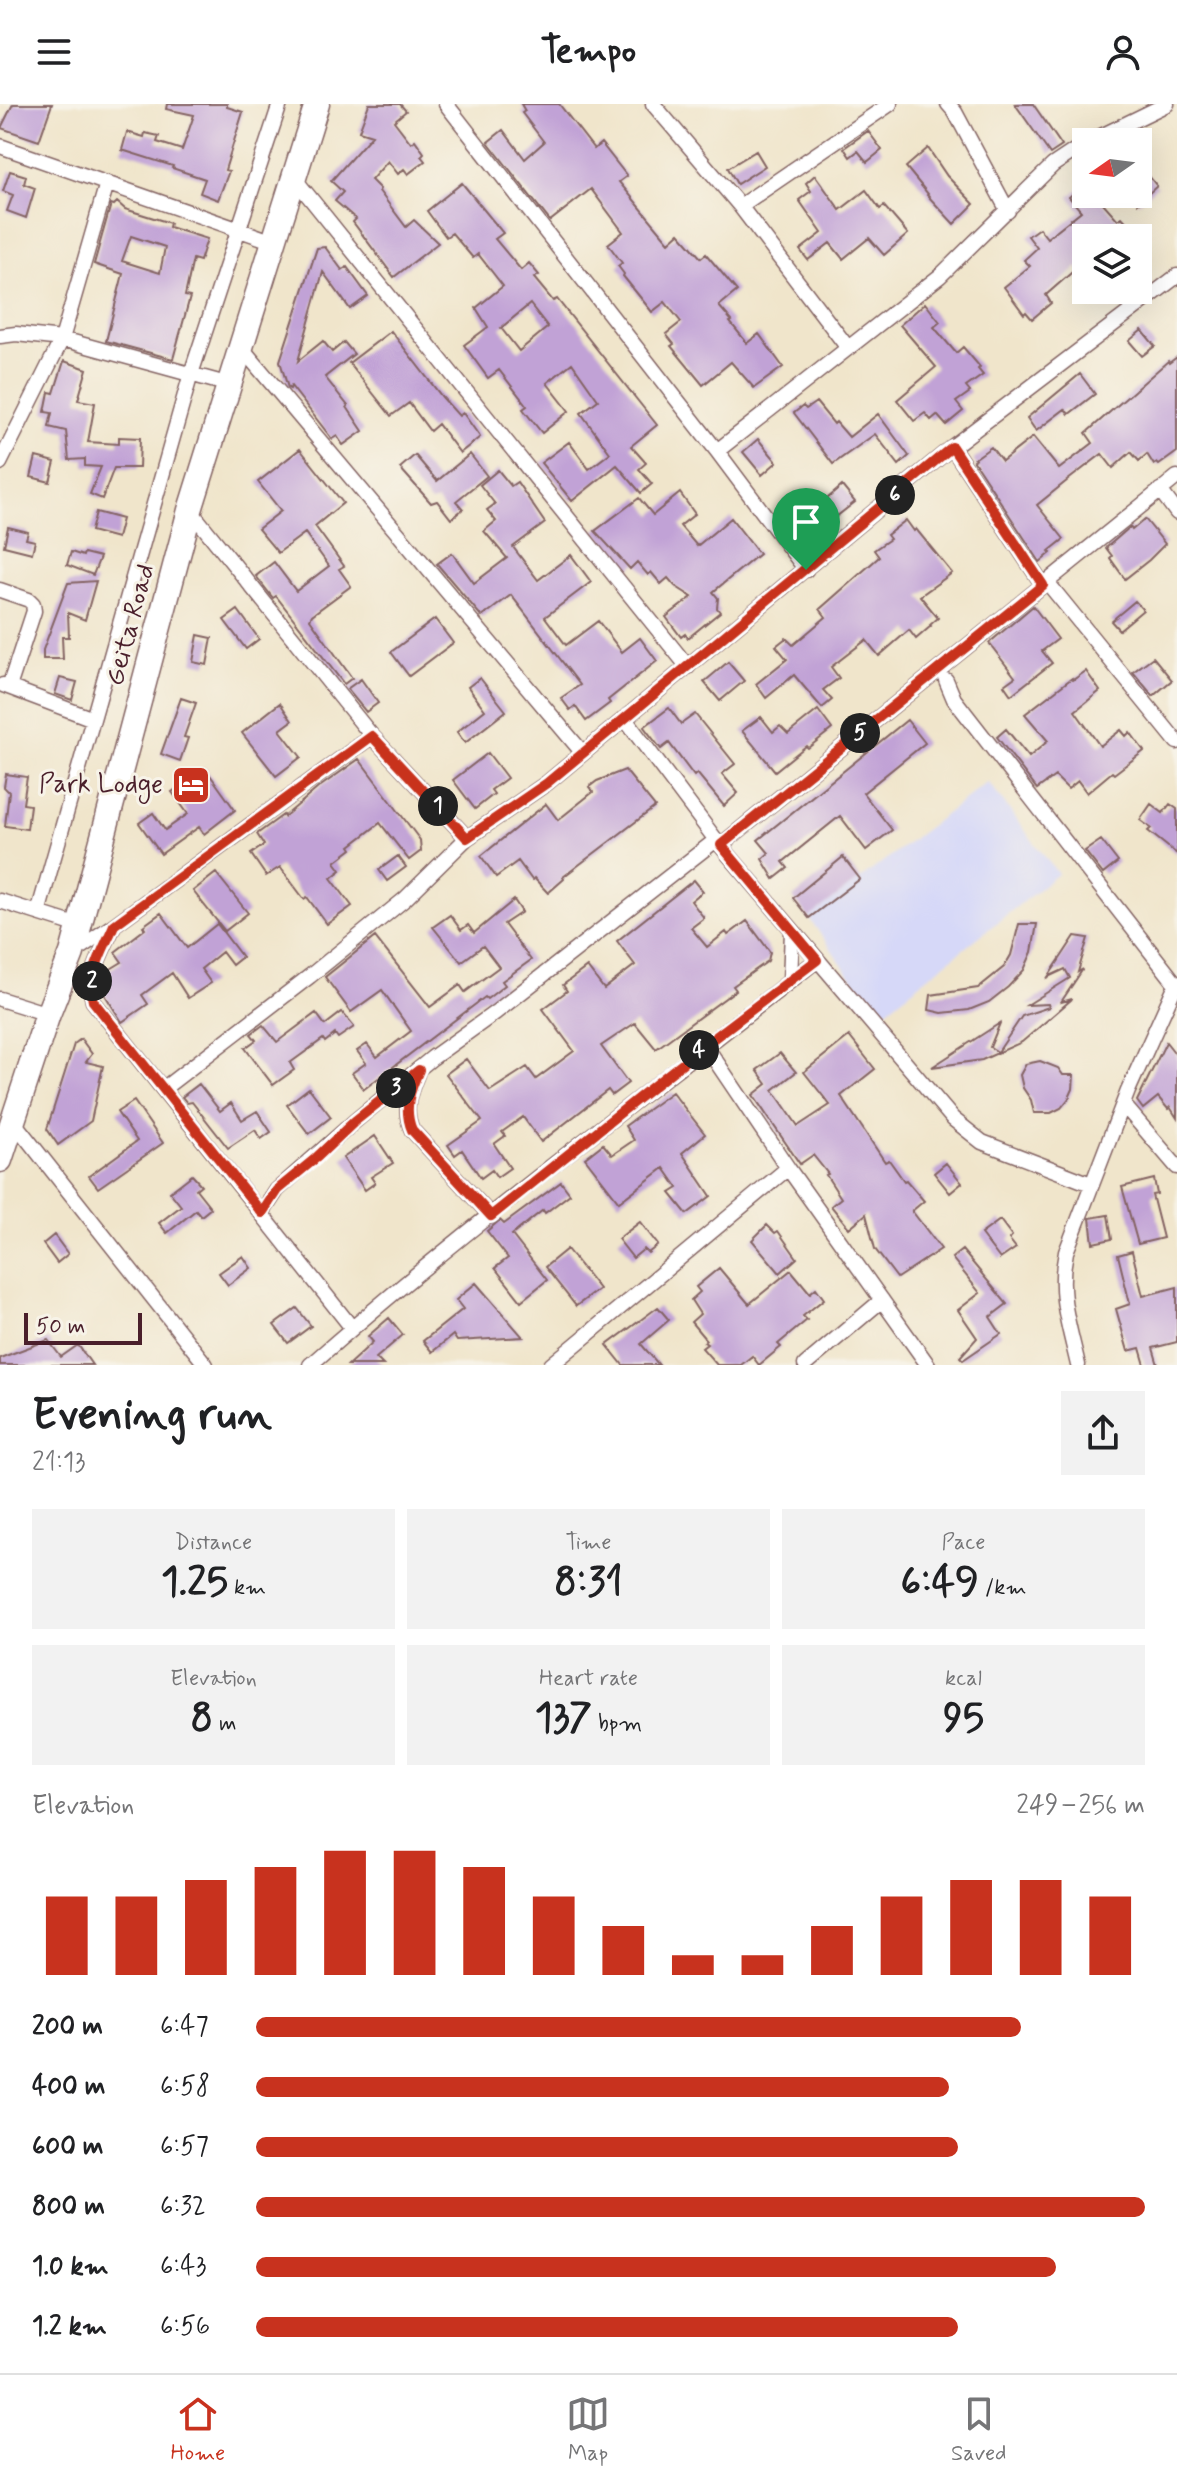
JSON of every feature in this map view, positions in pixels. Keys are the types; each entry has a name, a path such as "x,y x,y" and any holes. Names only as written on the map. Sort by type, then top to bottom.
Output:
{"highway":[{"name":"Geita Road","path":"0,1160 48,1014 72,953 190,510 317,104"}],"street":[{"path":"38,913 191,374 280,104"},
{"path":"446,104 806,570"},
{"path":"653,104 740,206 848,348"},
{"path":"740,206 890,104"},
{"path":"948,104 1008,211"},
{"path":"1118,128 1167,104"},
{"path":"0,146 274,242"},
{"path":"717,451 940,276 1053,165 1072,153"},
{"path":"294,178 688,667"},
{"path":"0,463 62,339 107,183"},
{"path":"163,1089 405,899 467,838 547,783 952,447 1177,276"},
{"path":"0,336 16,334 62,339 230,385"},
{"path":"241,347 582,752"},
{"path":"952,447 1045,584 1177,742"},
{"path":"262,1213 277,1190 355,1121 719,842 1177,477"},
{"path":"1160,490 1177,513"},
{"path":"190,510 372,736 467,838"},
{"path":"0,590 29,600 34,611 4,685 93,719"},
{"path":"946,680 954,699 1176,983 1123,1104 1066,1252 1061,1273 1064,1306 1078,1365"},
{"path":"625,719 719,842 953,1119 982,1142 1091,1184"},
{"path":"72,953 372,736"},
{"path":"0,901 79,926"},
{"path":"114,925 94,974 91,997 95,1005 352,1328"},
{"path":"790,981 792,931"},
{"path":"310,1365 705,1045 817,960"},
{"path":"0,999 48,1014"},
{"path":"705,1045 928,1365"},
{"path":"419,1070 407,1106 412,1130 491,1216"},
{"path":"1123,1104 1177,1167"},
{"path":"13,1121 206,1365"},
{"path":"551,1365 788,1168"},
{"path":"805,1365 882,1300"}],"shaded area":[{"path":"988,782 1058,874 879,1016 809,918"}],"building":[{"path":"13,104 52,104 39,141 1,128"},
{"path":"167,104 227,104 227,107 243,112 225,170 229,171 218,200 200,193 205,179 122,150 127,132 144,137 145,133 159,136 157,142 182,150 194,115 166,109"},
{"path":"369,104 400,104 406,111 394,121 411,143 415,140 424,153 421,156 425,161 408,174 404,169 398,174 388,161 371,180 406,227 414,220 438,243 394,277 353,222 356,219 335,201 343,192 331,181 372,135 359,131"},
{"path":"521,104 559,104 594,149 601,143 627,176 619,182 669,242 679,233 701,258 706,254 737,291 719,306 747,343 759,334 783,367 754,388 731,362 703,385 671,346 674,344 666,334 681,322 665,302 652,312 623,276 618,266 622,263 608,244 623,232 591,189 550,221 488,142 503,130 525,159 544,142 522,113 525,111"},
{"path":"1015,104 1033,104 1062,146 1050,154"},
{"path":"868,131 882,150 867,162 858,151 850,157 844,148"},
{"path":"928,148 947,176 974,204 954,224 906,167"},
{"path":"756,151 765,166 737,184 728,168"},
{"path":"10,171 26,176 24,184 35,188 26,218 7,211 13,195 3,191"},
{"path":"815,175 840,210 866,190 880,209 884,206 908,234 884,255 869,238 843,259 830,243 808,260 800,250 822,233 799,200 811,191 806,183"},
{"path":"462,183 503,233 495,239 521,270 529,263 539,275 534,278 553,301 557,299 657,425 631,446 646,463 639,469 652,484 641,493 617,465 572,501 541,463 569,442 589,469 610,453 581,413 598,400 572,363 547,383 569,411 542,433 523,409 527,406 499,370 488,378 464,345 488,327 476,308 503,286 478,254 473,258 452,233 446,237 427,211","holes":["530,304 548,327 519,351 501,328"]},
{"path":"117,202 125,209 207,239 200,261 193,259 185,296 190,297 173,359 106,341 123,274 94,264 111,204","holes":["131,236 165,247 160,273 122,261"]},
{"path":"1078,208 1107,208 1118,220 1122,217 1128,224 1072,224 1072,272 1046,295 1051,303 1032,319 1026,312 1024,314 1004,287 1030,266 1024,260 1037,248 1028,236 1039,228 1047,238 1081,211"},
{"path":"325,247 342,270 347,267 368,296 350,309 323,272 298,361 323,341 332,352 344,342 354,354 325,377 363,431 343,445 337,436 332,439 291,386 288,388 280,361 317,248"},
{"path":"925,303 940,322 934,327 956,353 963,347 983,375 966,387 970,392 956,402 963,411 946,425 937,415 931,420 925,413 914,421 897,400 936,367 900,325"},
{"path":"1142,330 1155,346 1142,356 1129,341"},
{"path":"391,331 442,397 459,416 463,413 480,437 460,453 438,424 430,431 409,403 391,416 349,363"},
{"path":"1177,357 1177,452 1159,465 1154,465 1147,454 1139,461 1131,452 1113,468 1102,454 1068,480 1037,505 1064,539 1040,562 973,460 991,447 1002,461 1033,437 1059,469 1093,443 1086,433 1168,361"},
{"path":"64,361 87,369 78,400 95,403 88,442 119,444 119,437 140,438 139,468 114,468 102,499 90,494 101,467 85,466 85,459 69,460 66,431 49,427 52,413 45,412 49,392 54,393"},
{"path":"1080,374 1095,394 1069,414 1065,409 1036,431 1027,418"},
{"path":"816,402 849,437 878,414 909,456 899,465 875,434 833,464 794,413"},
{"path":"758,439 777,462 762,475 743,452"},
{"path":"300,449 343,503 315,526 344,566 339,569 351,586 310,619 352,678 344,684 276,596 273,598 256,576 274,562 296,591 329,566 305,533 278,553 258,529 281,511 258,482"},
{"path":"470,454 487,476 456,501 463,509 451,519 437,501 431,503 400,468 415,455 437,481"},
{"path":"36,457 55,462 50,482 31,477"},
{"path":"498,470 511,486 517,482 545,523 513,547 538,580 571,555 591,582 545,617 566,645 598,621 622,652 640,638 657,661 586,721 575,706 570,710 561,698 580,685 511,595 482,617 437,564 452,553 474,583 507,558 484,531 496,521 487,510 495,504 480,485"},
{"path":"842,486 855,502 832,520 820,505"},
{"path":"680,493 695,514 680,526 697,546 731,518 759,554 713,592 718,598 717,608 720,612 688,638 685,634 681,637 666,617 692,597 668,578 661,584 637,562 630,569 595,531 639,498 653,515"},
{"path":"96,512 122,519 117,538 91,531"},
{"path":"1145,519 1165,544 1125,579 1106,548 1130,527 1132,530"},
{"path":"906,520 952,573 920,596 938,618 916,639 909,630 879,656 866,640 831,667 839,678 823,690 832,700 822,708 794,675 766,698 756,684 787,659 776,646 786,638 793,645 826,617 820,609 879,557 874,550 890,539 887,535"},
{"path":"8,527 28,532 26,539 35,541 32,553 4,546"},
{"path":"71,552 100,557 93,575 67,565"},
{"path":"96,581 85,620 68,613 69,637 62,637 63,659 43,659 43,650 68,583"},
{"path":"1135,601 1143,610 1119,630 1111,621"},
{"path":"1033,606 1058,639 1042,651 1052,663 1011,695 1004,685 1015,677 989,643"},
{"path":"238,610 259,639 246,649 224,620"},
{"path":"435,619 453,643 409,676 391,652"},
{"path":"198,635 212,638 207,665 193,662"},
{"path":"1153,657 1172,680 1153,696 1133,672"},
{"path":"728,662 744,681 720,701 704,682"},
{"path":"1086,671 1100,691 1075,711 1100,746 1121,730 1126,736 1130,732 1144,751 1087,793 1078,781 1068,789 1055,776 1037,789 997,737 1006,729 1029,757 1048,741 1025,714"},
{"path":"60,678 77,682 72,700 55,694"},
{"path":"480,678 506,711 465,743 457,732 485,710 468,687"},
{"path":"361,679 378,703 366,712 347,689"},
{"path":"181,698 196,703 184,737 188,738 180,761 161,754"},
{"path":"280,703 292,721 280,730 301,757 276,776 242,733"},
{"path":"669,708 681,724 695,714 735,764 722,774 738,793 724,806 697,773 694,776 669,743 661,749 644,727"},
{"path":"818,710 832,729 775,771 742,731 761,717 773,732 780,726 788,734"},
{"path":"907,720 925,743 863,793 892,830 866,850 840,816 783,862 788,868 774,879 762,859 769,853 758,840"},
{"path":"488,753 507,778 491,790 494,794 475,809 453,780"},
{"path":"359,759 420,840 421,851 409,860 380,823 350,846 352,849 335,862 341,870 331,878 352,906 327,924 280,867 266,876 251,854 264,845 257,834"},
{"path":"205,768 235,810 204,834 199,827 161,854 139,823 153,813 165,830 188,814 172,792"},
{"path":"625,770 655,807 563,877 548,893 534,878 532,880 518,861 496,877 481,856 546,804 558,820 593,792 589,787 597,781"},
{"path":"6,774 27,777 23,804 30,805 27,829 5,826 9,792 4,787"},
{"path":"1151,804 1163,813 1170,804 1177,809 1177,854 1148,831 1151,828 1140,820"},
{"path":"1101,840 1118,862 1103,874 1085,851"},
{"path":"398,856 406,867 387,881 379,870"},
{"path":"843,857 860,879 809,918 793,898"},
{"path":"216,873 248,913 225,931 193,891"},
{"path":"694,880 703,891 691,901 704,918 691,928 707,947 747,921 770,952 768,961 733,986 736,990 656,1049 635,1023 601,1046 628,1083 612,1095 608,1090 541,1142 523,1117 502,1132 505,1136 494,1144 510,1168 497,1177 492,1170 481,1178 462,1150 455,1155 448,1145 482,1121 446,1074 466,1059 490,1091 527,1067 536,1079 574,1051 543,1009 567,991 563,985 587,967 604,989 635,965 617,941"},
{"path":"514,900 522,912 504,924 531,960 502,981 505,985 487,999 485,997 364,1089 352,1073 366,1063 357,1051 367,1044 377,1057 411,1031 382,990 351,1012 325,977 375,937 430,1007 460,985 465,992 499,967 483,946 461,962 433,927 450,915 461,930 468,925 474,933"},
{"path":"161,913 187,948 217,924 242,957 232,965 222,952 201,969 211,983 188,998 172,973 142,995 148,1004 122,1022 102,990 104,973 122,962 115,952"},
{"path":"1019,924 1037,924 1032,952 1024,970 1008,987 989,1002 969,1010 942,1013 929,1010 931,995 978,988 1004,967 1011,955"},
{"path":"1075,936 1088,938 1078,972 1083,969 1061,1002 1072,999 1022,1042 982,1060 932,1067 1000,1023 990,1047 998,1052 1022,1016 1049,1007 1048,1004 1027,1005 1070,978 1065,969 1048,977"},
{"path":"342,1012 354,1027 338,1038 335,1034 325,1042 323,1039 290,1063 294,1070 273,1085 245,1048 256,1040 251,1034 263,1025 277,1042 316,1013 325,1025"},
{"path":"849,1036 875,1069 841,1096 885,1162 889,1160 924,1201 912,1211 941,1249 897,1278 875,1249 866,1214 849,1228 831,1206 841,1198 828,1174 813,1155 800,1164 753,1095 767,1084 757,1070 780,1053 796,1072 773,1090 798,1126 830,1105 804,1072"},
{"path":"81,1039 92,1054 86,1062 103,1066 91,1121 58,1145 47,1129 74,1044"},
{"path":"1166,1042 1177,1056 1177,1118 1158,1097 1143,1109 1137,1101"},
{"path":"1040,1061 1058,1068 1063,1075 1074,1075 1069,1098 1061,1108 1051,1113 1034,1113 1020,1075 1026,1064"},
{"path":"199,1084 220,1111 231,1103 242,1120 257,1111 271,1132 261,1139 255,1130 228,1148 192,1102 187,1103 182,1097"},
{"path":"309,1088 331,1117 309,1134 287,1105"},
{"path":"672,1092 705,1134 682,1153 711,1196 687,1214 670,1193 678,1188 664,1168 619,1202 585,1158 603,1144 612,1155 634,1140 625,1126"},
{"path":"134,1101 163,1143 98,1188 89,1176 137,1141 117,1112"},
{"path":"375,1136 393,1163 371,1177 375,1183 365,1190 343,1158"},
{"path":"946,1163 962,1183 950,1193 934,1173"},
{"path":"192,1175 201,1185 196,1189 211,1208 201,1216 196,1210 167,1233 159,1223 181,1206 170,1192"},
{"path":"1154,1179 1157,1194 1152,1195 1163,1238 1138,1244 1122,1187"},
{"path":"561,1182 570,1194 545,1213 543,1210 512,1235 547,1280 521,1301 495,1268 508,1258 487,1231 500,1220 504,1224"},
{"path":"1108,1215 1112,1239 1093,1243 1090,1218"},
{"path":"1000,1220 1012,1236 1009,1239 1016,1248 1000,1259 981,1234"},
{"path":"640,1222 658,1245 648,1253 644,1249 633,1258 618,1239"},
{"path":"767,1225 775,1233 778,1231 797,1258 780,1273 752,1240"},
{"path":"54,1235 68,1254 57,1263 43,1244"},
{"path":"567,1249 599,1289 576,1306 545,1267"},
{"path":"962,1250 1007,1304 990,1317 1001,1334 963,1360 960,1357 977,1338 958,1310 980,1293 952,1258"},
{"path":"1132,1251 1143,1296 1177,1287 1177,1342 1153,1348 1158,1365 1145,1365 1140,1348 1128,1351 1116,1309 1130,1304 1118,1255"},
{"path":"243,1256 251,1268 228,1285 219,1273"},
{"path":"719,1268 749,1304 791,1270 810,1293 816,1288 824,1299 803,1316 807,1320 778,1344 781,1347 759,1365 752,1356 741,1365 717,1365 702,1348 707,1344 704,1342 706,1340 691,1322 700,1314 691,1300 700,1292 696,1287"},
{"path":"476,1283 523,1337 457,1341 453,1335 432,1352 423,1341 463,1309 456,1300"},
{"path":"658,1307 669,1320 641,1344 659,1365 623,1365 607,1345"},
{"path":"297,1308 311,1326 288,1343 274,1325"},
{"path":"389,1318 403,1335 376,1358 383,1365 348,1365 373,1342 368,1336"},
{"path":"48,1340 61,1357 78,1345 92,1365 0,1365 0,1358"}],"place":[{"name":"Park Lodge","path":"191,785"}],"route":[{"path":"952,447 1043,585 721,845 817,960 491,1216 412,1130 407,1106 419,1070 277,1190 262,1213 93,1001 90,992 94,974 114,925 372,736 467,838 547,783 806,570 952,447"}]}
